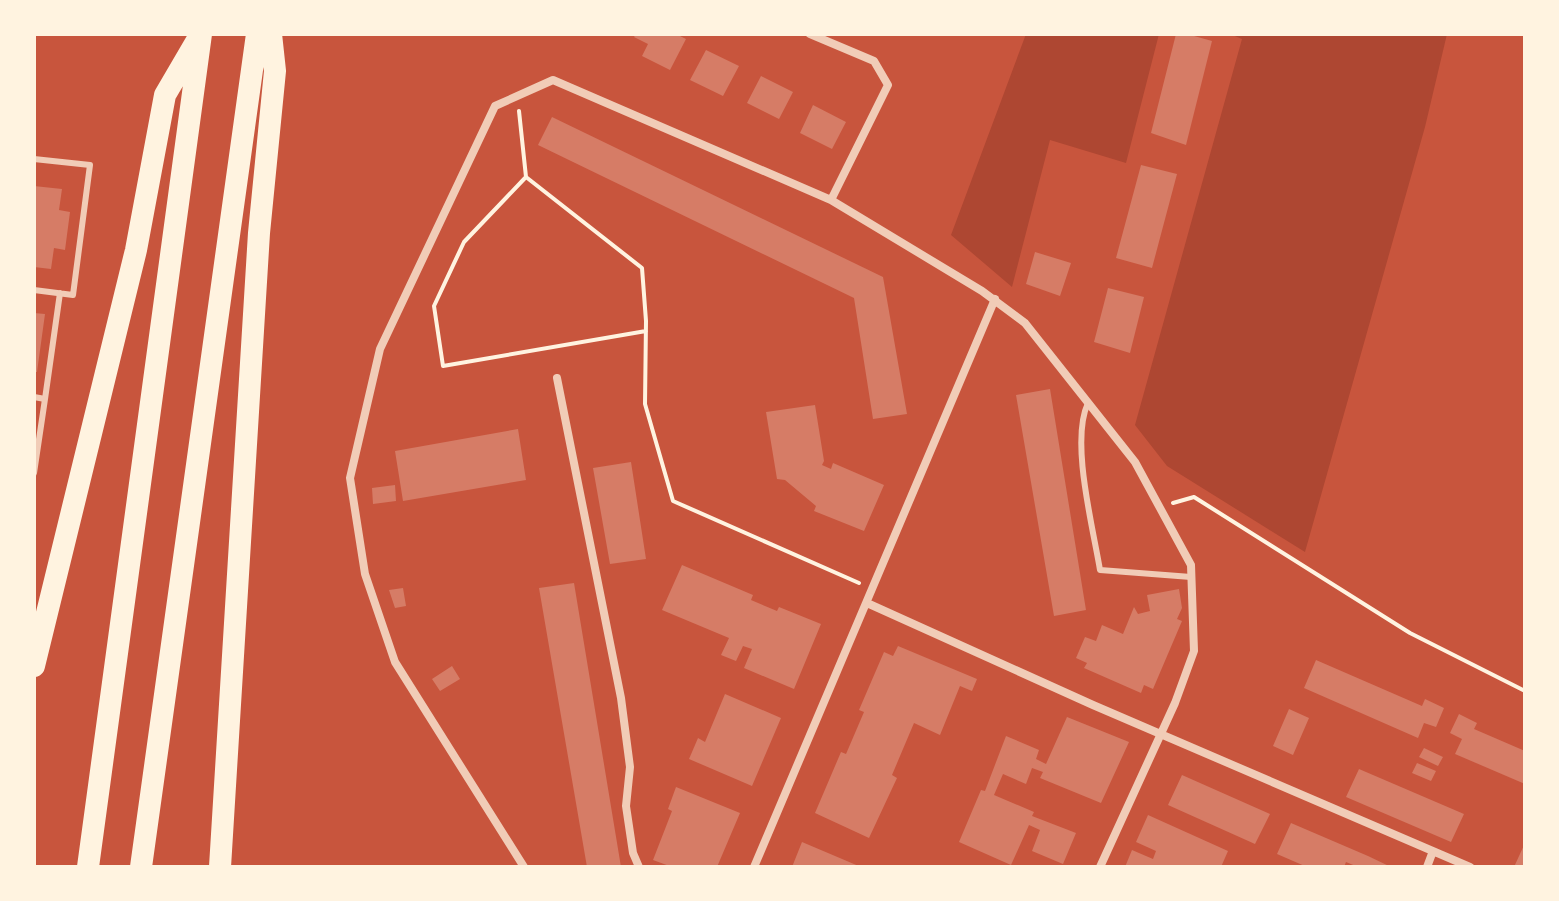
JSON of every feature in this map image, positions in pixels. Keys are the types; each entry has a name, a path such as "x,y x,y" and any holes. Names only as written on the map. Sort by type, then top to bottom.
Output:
{"highway":[{"path":"34,666 136,250 165,95 201,34"},
{"path":"88,867 201,34"},
{"path":"141,867 257,34"},
{"path":"220,867 259,233 275,71 271,34"}],"street":[{"path":"810,34 874,61 888,85 831,200"},
{"path":"524,867 395,662 365,574 350,478 380,349 495,106 553,80 831,200 995,299 1025,323 1135,462 1191,565 1194,651 1100,867"},
{"path":"754,867 995,299"},
{"path":"557,378 621,698 630,767 626,806 633,853 639,867"},
{"path":"867,603 1160,734 1470,867"},
{"path":"1427,867 1433,851"}],"lane":[{"path":"34,159 90,165 73,295 34,290"},
{"path":"34,473 60,293"},
{"path":"34,397 45,399"},
{"path":"1088,403 1081,417 1081,450 1100,570 1191,577"}],"path":[{"path":"517,96 526,177 642,268 646,331 645,404 673,501 872,589"},
{"path":"526,177 464,242 434,306 443,366 646,331"},
{"path":"1159,507 1194,497 1410,633 1525,691"}],"shaded area":[{"path":"1026,34 1159,34 1126,163 1050,140 1012,287 951,235"},
{"path":"1230,34 1447,34 1425,127 1305,552 1167,466 1135,425 1242,39"}],"building":[{"path":"636,34 676,34 686,39 670,70 642,56 648,44 634,37"},
{"path":"1176,34 1212,41 1186,145 1151,133"},
{"path":"706,50 739,66 723,96 690,80"},
{"path":"761,76 793,92 779,119 747,103"},
{"path":"813,105 846,122 832,149 800,133"},
{"path":"552,117 883,277 907,414 873,419 854,298 538,145"},
{"path":"1141,165 1177,174 1152,268 1116,258"},
{"path":"34,186 62,189 59,210 70,212 65,250 54,248 51,269 34,267"},
{"path":"1035,252 1071,263 1060,296 1026,284"},
{"path":"1108,288 1144,297 1130,353 1094,342"},
{"path":"34,313 45,314 37,372 34,372"},
{"path":"1050,389 1086,610 1054,616 1016,395"},
{"path":"815,405 824,461 822,465 831,469 833,463 884,485 864,531 814,511 816,506 785,480 777,479 766,412"},
{"path":"518,429 526,480 403,501 395,451"},
{"path":"631,462 646,559 610,564 593,468"},
{"path":"395,485 396,501 373,504 372,488"},
{"path":"682,565 753,595 751,600 777,611 779,607 821,624 794,689 744,668 752,649 743,646 736,661 721,655 729,638 662,610"},
{"path":"574,583 621,867 587,867 539,588"},
{"path":"403,588 406,606 395,608 389,590"},
{"path":"1179,589 1182,608 1177,619 1182,621 1153,689 1144,685 1141,693 1084,668 1087,663 1076,658 1085,637 1096,641 1102,625 1123,634 1134,607 1138,614 1150,611 1147,595"},
{"path":"898,646 977,679 972,691 960,686 940,735 914,723 892,775 897,778 869,838 815,813 841,752 846,754 864,712 859,710 884,652 893,656"},
{"path":"1316,660 1422,706 1425,699 1444,708 1436,727 1424,723 1418,738 1304,688"},
{"path":"452,666 460,679 440,691 432,679"},
{"path":"725,694 781,718 752,786 689,759 698,738 705,742"},
{"path":"1289,709 1309,718 1293,755 1273,746"},
{"path":"1459,714 1477,723 1474,729 1525,751 1525,784 1455,754 1462,739 1450,733"},
{"path":"1067,717 1129,742 1101,803 1040,778 1043,772 1032,768 1026,784 1003,774 994,795 1034,812 1032,816 1076,833 1063,864 1032,851 1040,830 1029,825 1011,865 959,842 981,790 985,791 1006,736 1039,750 1036,759 1046,764"},
{"path":"1424,748 1443,757 1438,766 1419,757"},
{"path":"1417,763 1436,771 1431,781 1412,773"},
{"path":"1359,769 1464,814 1451,842 1346,797"},
{"path":"1182,775 1270,814 1255,844 1168,805"},
{"path":"676,787 740,813 717,867 672,867 653,860 672,811 668,809"},
{"path":"1148,815 1228,851 1221,867 1125,867 1132,850 1153,859 1156,851 1136,842"},
{"path":"1291,823 1391,867 1358,867 1346,862 1344,867 1307,867 1277,854"},
{"path":"802,842 861,867 792,867"},
{"path":"1525,843 1525,867 1514,867"}]}
